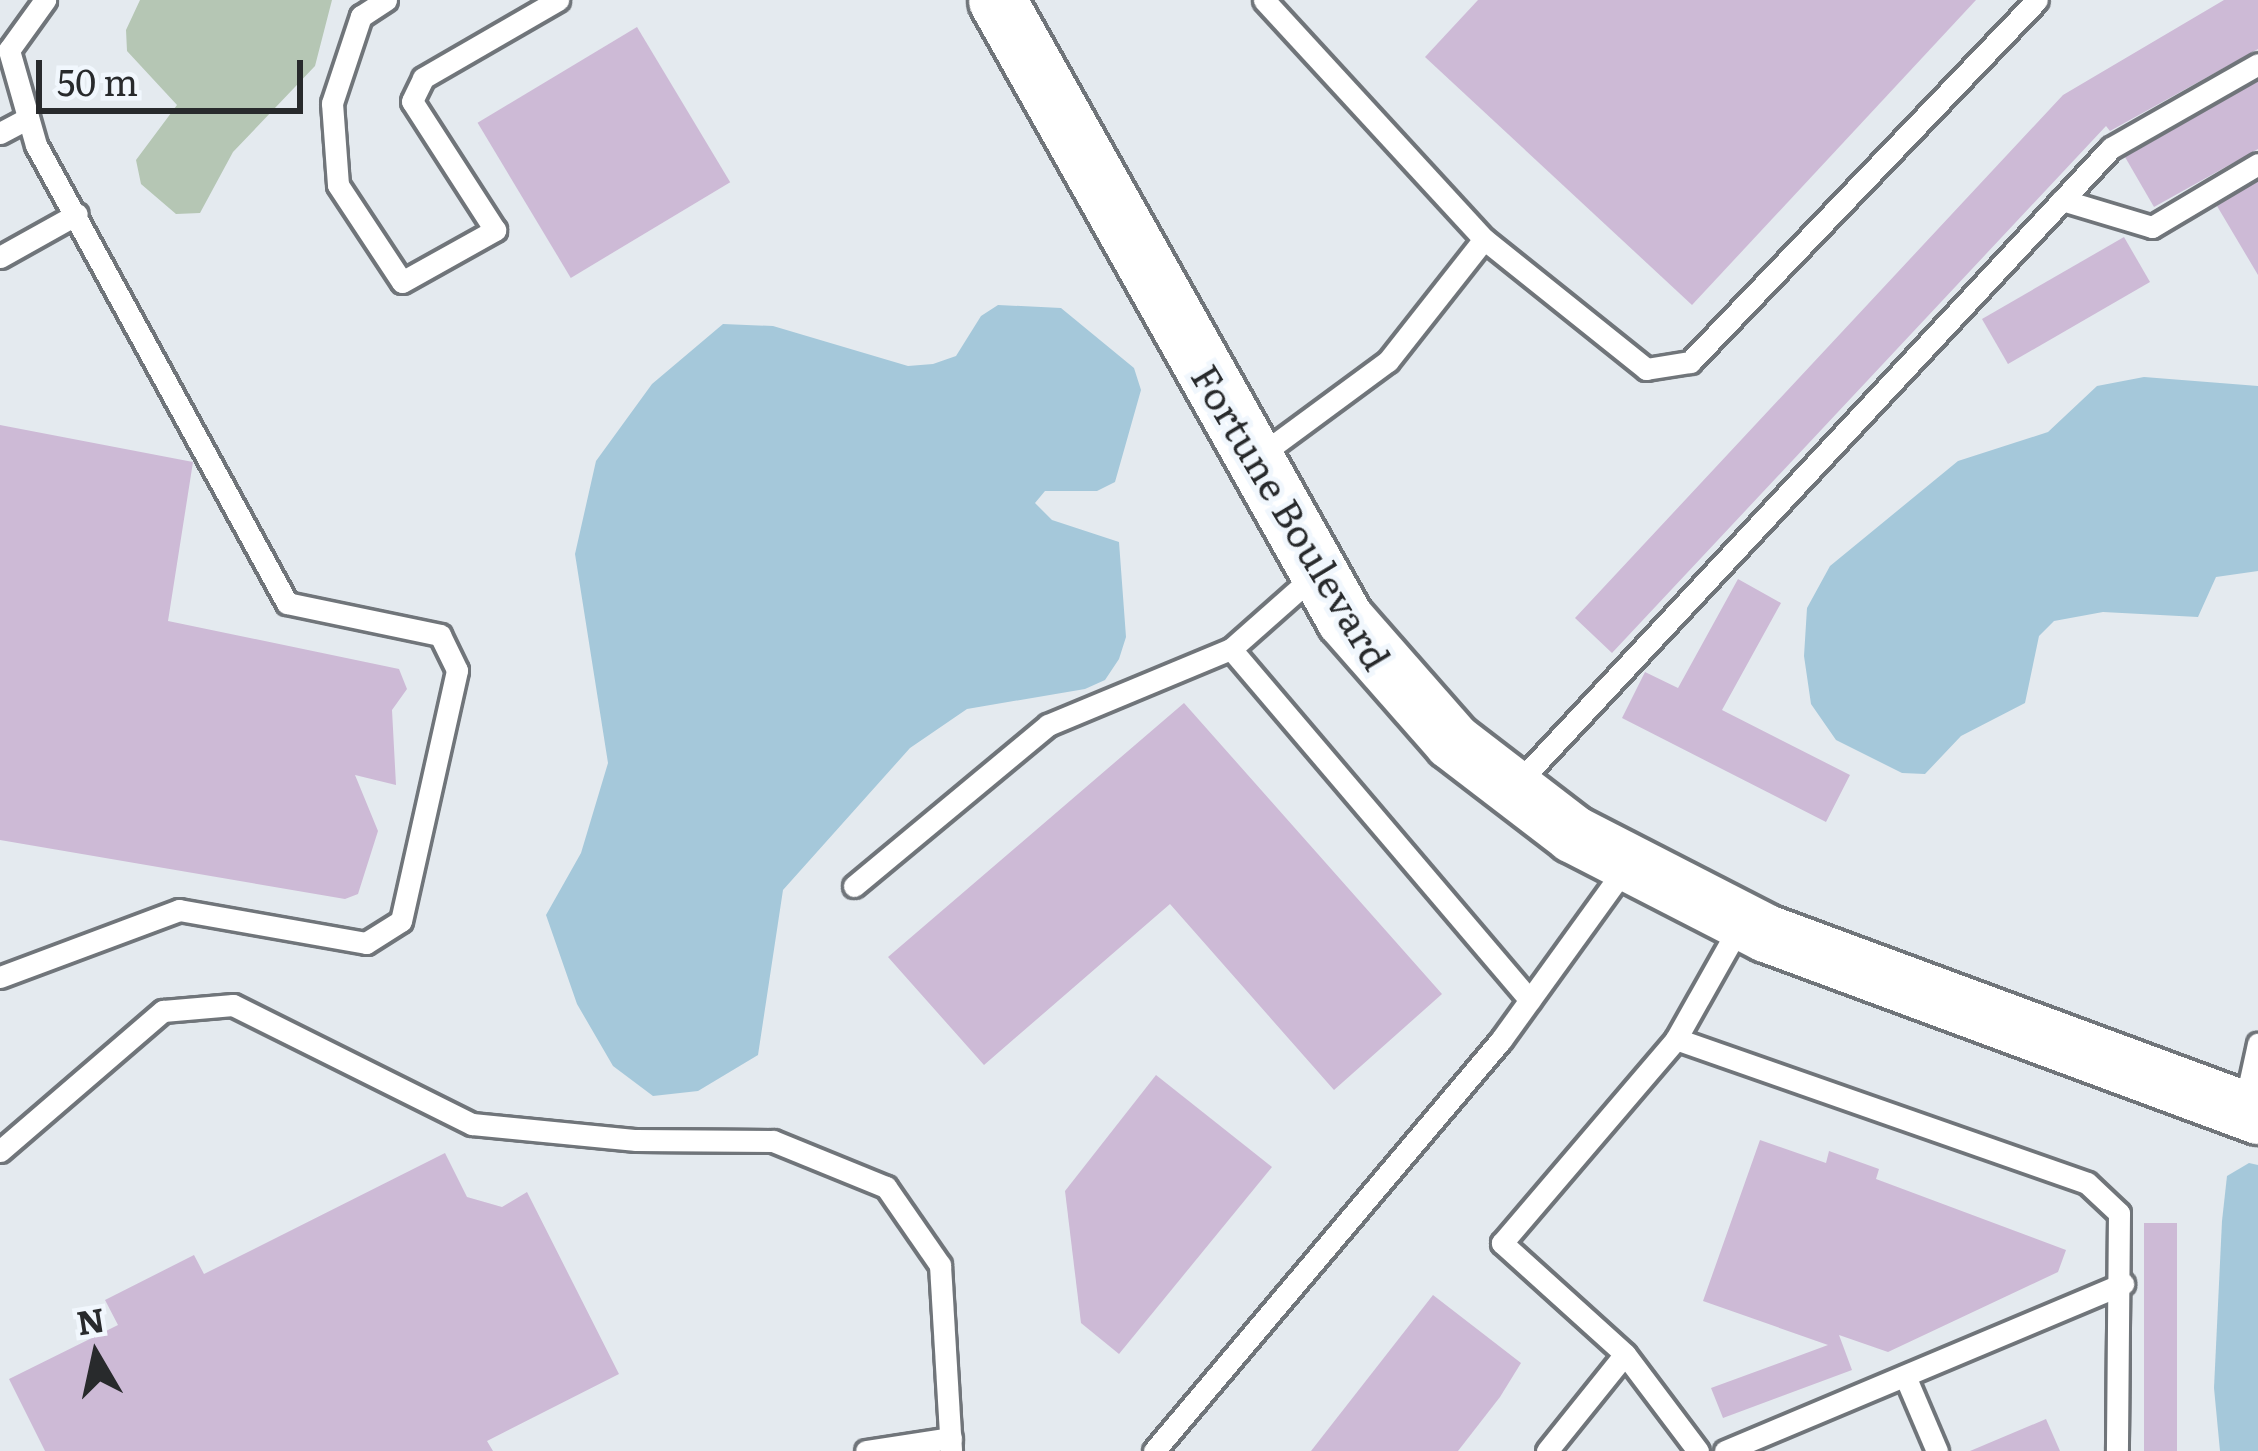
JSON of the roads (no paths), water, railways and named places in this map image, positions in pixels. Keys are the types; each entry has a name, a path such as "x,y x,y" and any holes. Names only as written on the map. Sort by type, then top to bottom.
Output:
{"main road":[{"name":"Fortune Boulevard","path":"1013,6 1318,572 1398,688 1511,791 1628,865 1742,921 2251,1112"}],"lane":[{"path":"0,977 179,910 366,943 401,921 457,670 440,635 287,603 28,118 4,53 45,0"},
{"path":"386,0 361,16 332,103 338,185 402,282 494,230 412,101 423,77 558,0"},
{"path":"1264,0 1484,239 1646,369 1690,362 2037,0"},
{"path":"1511,791 2111,148 2258,64"},
{"path":"0,133 28,118"},
{"path":"2062,200 2152,226 2258,164"},
{"path":"0,257 77,214"},
{"path":"1254,459 1388,362 1484,239"},
{"path":"854,886 1048,725 1231,649 1318,572"},
{"path":"1231,649 1530,1000"},
{"path":"1154,1451 1530,1000 1628,865"},
{"path":"1698,1451 1625,1354 1502,1243 1676,1039 1742,921"},
{"path":"0,1151 163,1011 233,1005 472,1124 636,1140 773,1141 886,1186 940,1265 951,1445 866,1451"},
{"path":"1676,1039 2087,1183 2119,1213 2123,1285 2116,1451"},
{"path":"2251,1112 2258,1044"},
{"path":"1725,1451 2123,1285"},
{"path":"1547,1451 1625,1354"},
{"path":"1905,1376 1937,1451"}],"water":[{"path":"998,305 1061,308 1134,368 1141,390 1115,482 1097,491 1045,491 1035,503 1052,520 1119,542 1126,637 1119,659 1105,680 1085,689 967,709 910,748 783,890 758,1055 698,1091 653,1096 613,1066 577,1004 546,915 581,853 608,763 575,554 596,461 652,384 723,324 773,326 908,366 956,356 981,316"},
{"path":"2144,377 2258,386 2258,571 2216,577 2198,617 2103,612 2054,621 2039,636 2025,703 1961,736 1925,774 1902,773 1836,740 1811,704 1804,656 1807,608 1830,566 1958,461 2048,432 2097,386"},
{"path":"2249,1163 2258,1165 2258,1451 2220,1451 2214,1388 2222,1221 2227,1176"}]}
